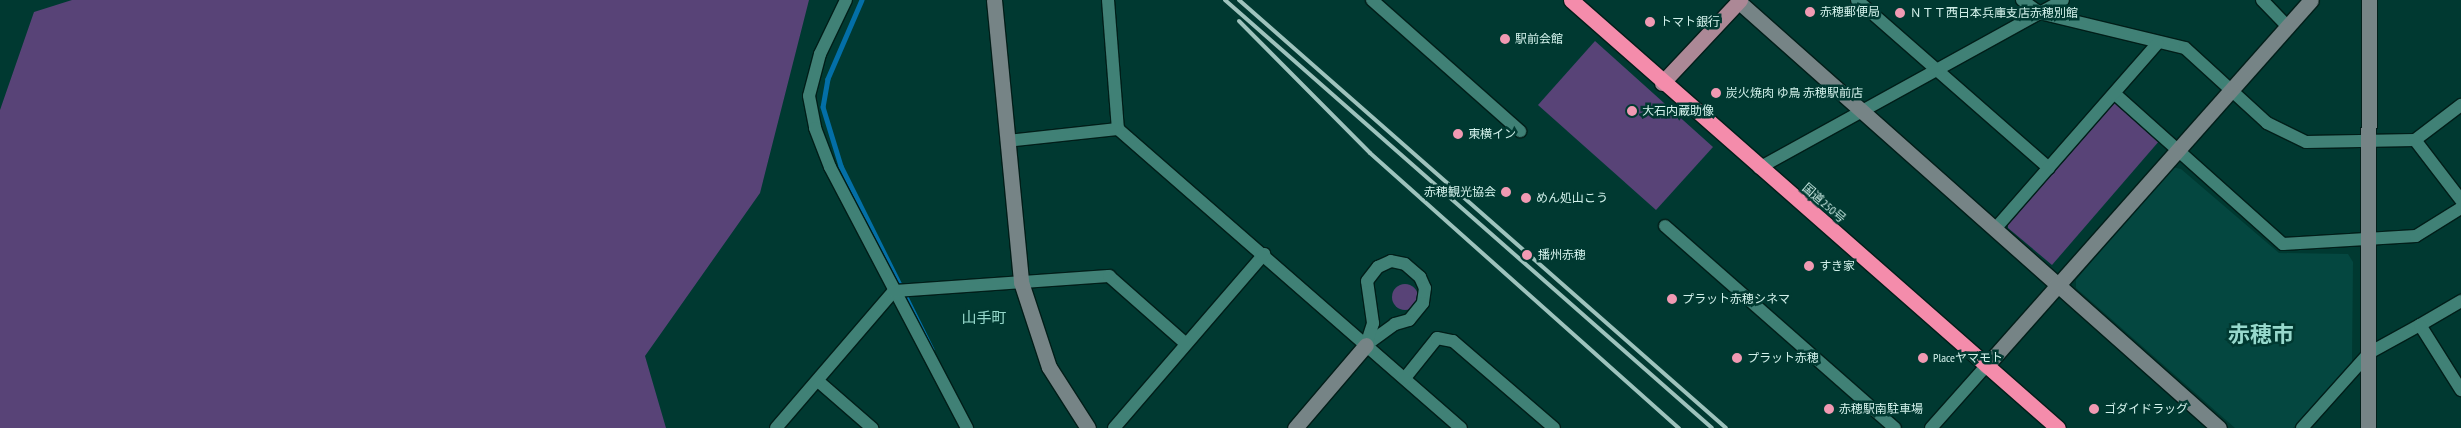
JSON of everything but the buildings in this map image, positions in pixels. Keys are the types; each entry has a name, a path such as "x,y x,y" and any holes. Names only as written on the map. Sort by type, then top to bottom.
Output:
{"highway":[{"name":"国道250号","path":"1578,3 1662,83 2058,428"}],"main road":[{"path":"1662,83 1738,0"}],"street":[{"path":"846,0 820,54 809,96 830,168 967,428"},
{"path":"994,0 1021,282 1049,367 1088,428"},
{"path":"1108,0 1118,128 1461,428"},
{"path":"1372,0 1520,131"},
{"path":"1738,0 1994,230 2219,428"},
{"path":"1857,0 2049,168"},
{"path":"2022,0 2040,13 2185,48 2285,136 2306,142 2369,144 2415,140 2461,105"},
{"path":"1759,168 2063,0"},
{"path":"2262,0 2287,26"},
{"path":"1931,428 2311,0"},
{"path":"2368,428 2369,0"},
{"path":"1994,230 2158,43"},
{"path":"2115,94 2283,244 2416,236 2461,208"},
{"path":"1007,141 1118,128"},
{"path":"2415,140 2461,200"},
{"path":"1666,226 1895,428"},
{"path":"1114,428 1185,343 1264,254"},
{"path":"1295,428 1366,345 1395,324 1409,320 1422,303 1425,288 1405,264 1385,264 1367,281 1373,323 1366,345"},
{"path":"776,428 894,291 1109,276 1185,343"},
{"path":"2302,428 2368,353 2461,301"},
{"path":"2420,325 2461,390"},
{"path":"1405,378 1437,338 1453,341 1554,428"},
{"path":"818,381 872,428"}],"shaded area":[{"path":"72,0 809,0 760,193 645,356 666,428 0,428 0,110 34,12"},
{"path":"1595,41 1713,147 1656,210 1538,105"},
{"path":"2118,102 2160,140 2052,265 2008,228 2008,222 2112,103"},
{"path":"2172,167 2181,169 2279,253 2348,254 2353,262 2352,362 2293,428 2235,428 2076,288 2076,280"},
{"path":"1405,284 1414,288 1418,297 1414,306 1405,310 1396,306 1392,297 1396,288"}],"waterway":[{"path":"862,0 828,79 823,107 841,166 932,349"}],"railway":[{"path":"1225,0 1712,428"},
{"path":"1239,0 1726,428"},
{"path":"1239,21 1370,153 1679,428"}],"place":[{"name":"赤穂郵便局","path":"1810,12"},
{"name":"ＮＴＴ西日本兵庫支店赤穂別館","path":"1900,13"},
{"name":"トマト銀行","path":"1650,22"},
{"name":"駅前会館","path":"1505,39"},
{"name":"炭火焼肉 ゆ鳥 赤穂駅前店","path":"1716,93"},
{"name":"大石内蔵助像","path":"1632,111"},
{"name":"東横イン","path":"1458,134"},
{"name":"赤穂観光協会","path":"1506,192"},
{"name":"めん処山こう","path":"1526,198"},
{"name":"播州赤穂","path":"1527,255"},
{"name":"すき家","path":"1809,266"},
{"name":"プラット赤穂シネマ","path":"1672,299"},
{"name":"プラット赤穂","path":"1737,358"},
{"name":"Placeヤマモト","path":"1923,358"},
{"name":"赤穂駅南駐車場","path":"1829,409"},
{"name":"ゴダイドラッグ","path":"2094,409"}],"district":[{"name":"山手町","path":"984,318"},
{"name":"赤穂市","path":"2261,335"}]}
